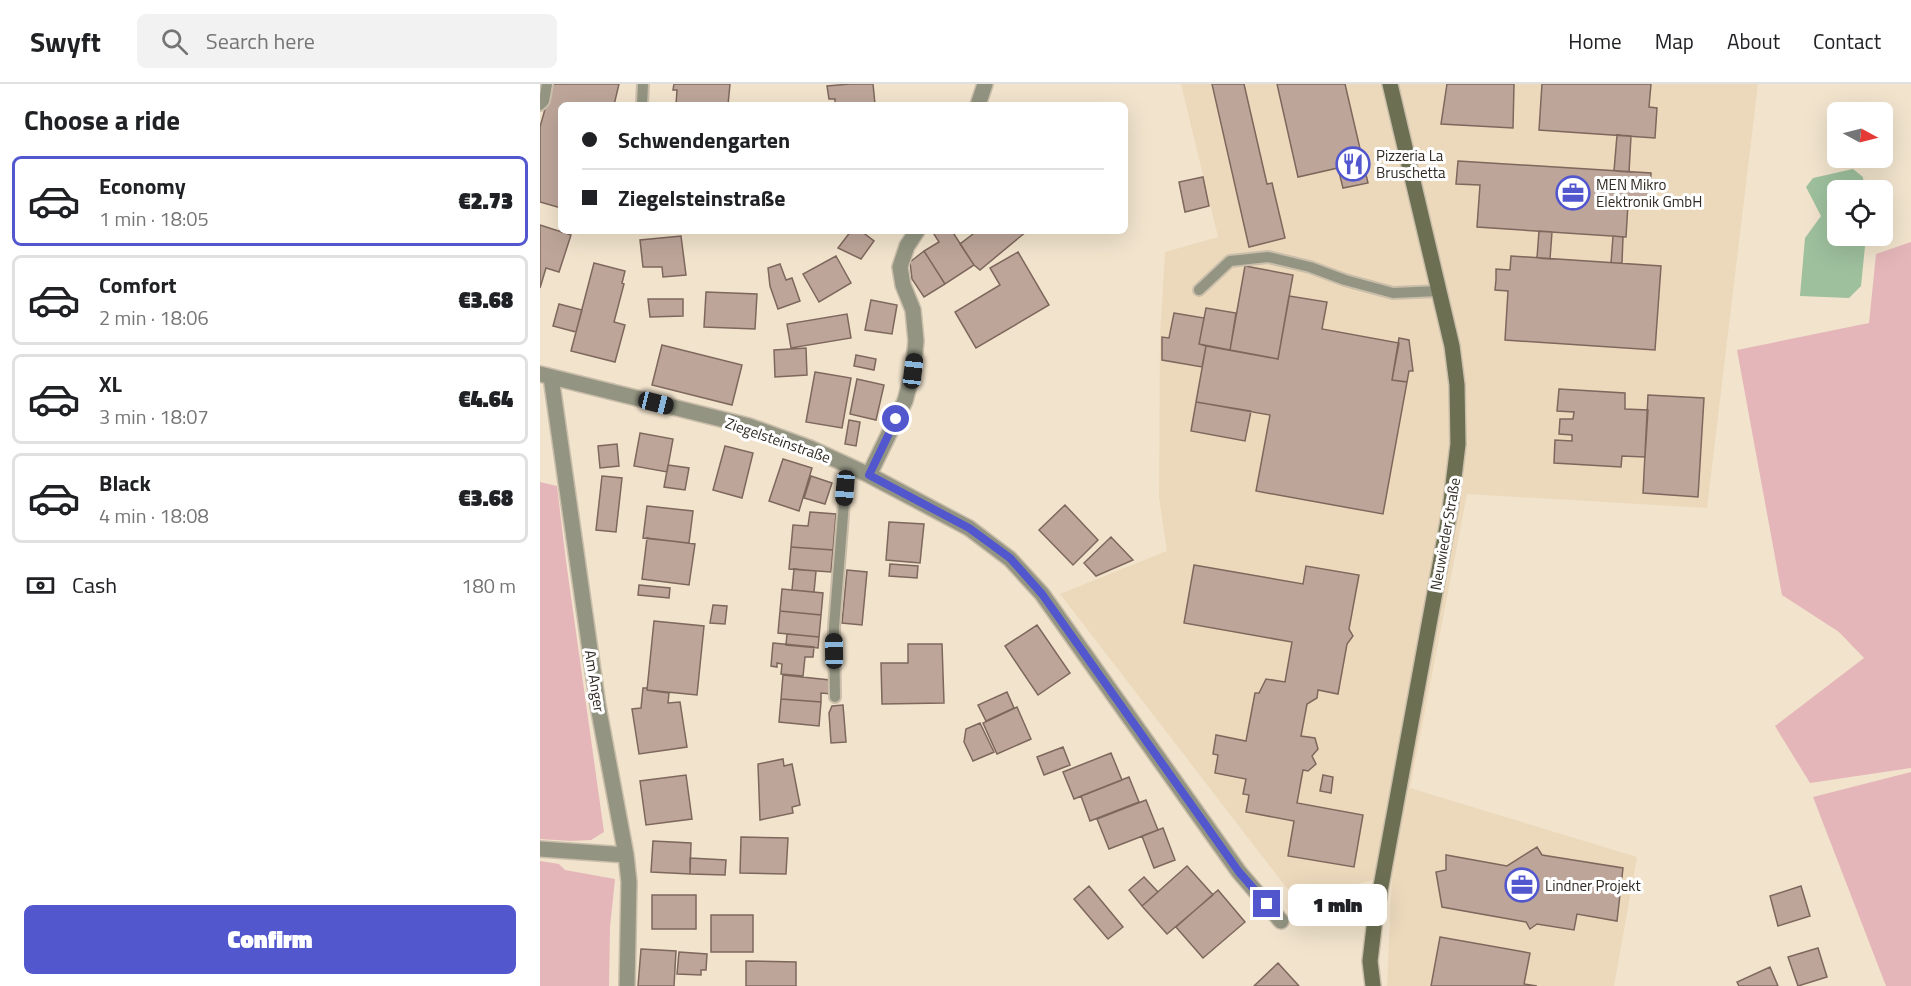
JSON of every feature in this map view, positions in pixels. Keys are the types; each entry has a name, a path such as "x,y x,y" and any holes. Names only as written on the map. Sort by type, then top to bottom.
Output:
{"street":[{"path":"979,102 985,84"},
{"name":"Neuwieder Straße","path":"1373,986 1370,961 1373,927 1450,510 1457,453 1458,415 1452,346 1389,84"},
{"path":"869,475 905,401 913,371 916,341 913,310 903,285 900,267 907,246 915,234"},
{"name":"Ziegelsteinstraße","path":"545,375 749,426 810,448 869,475 969,528 1010,558 1036,587 1239,872 1281,921"},
{"name":"Am Anger","path":"545,375 598,706 626,855 629,882 627,986"},
{"path":"540,849 626,855"}],"lane":[{"path":"540,105 544,101 547,84"},
{"path":"642,102 643,84"},
{"path":"1199,290 1230,261 1268,257 1393,292 1439,291"},
{"path":"835,697 834,627 847,465"}],"shaded area":[{"path":"1181,84 1758,84 1707,508 1467,494 1410,788 1637,857 1614,986 1387,986 1392,875 1296,900 1060,594 1167,551 1159,498 1160,336 1165,252 1218,237"},
{"path":"1853,169 1863,177 1863,180 1827,180 1827,246 1865,246 1861,286 1849,298 1800,296 1805,238 1821,216 1806,187 1813,178"},
{"path":"1911,242 1911,768 1810,783 1775,726 1864,658 1839,632 1782,595 1737,350 1869,323 1876,254"},
{"path":"540,482 557,486 604,832 591,840 540,839"},
{"path":"1911,772 1911,986 1886,986 1813,797"},
{"path":"540,861 559,864 565,870 615,879 610,927 609,986 540,986"}],"building":[{"path":"552,84 619,84 615,102 558,102 558,207 540,202 540,127"},
{"path":"674,84 730,84 728,102 676,102 677,90 673,90"},
{"path":"873,84 875,102 835,102 835,99 829,99 827,86"},
{"path":"1212,84 1244,84 1267,184 1272,183 1285,238 1249,247"},
{"path":"1277,84 1345,84 1368,183 1343,188 1338,168 1298,177"},
{"path":"1447,84 1514,84 1513,128 1441,124"},
{"path":"1542,84 1651,84 1649,107 1657,108 1655,138 1539,130"},
{"path":"1617,135 1631,136 1629,172 1614,171"},
{"path":"1458,161 1651,173 1649,205 1628,204 1626,237 1477,227 1480,185 1456,184"},
{"path":"1203,177 1209,206 1185,212 1179,182"},
{"path":"540,225 558,231 558,234 571,235 559,272 546,268 540,288"},
{"path":"1539,231 1552,232 1550,259 1537,258"},
{"path":"849,234 865,234 874,241 861,259 838,248"},
{"path":"934,234 954,234 974,265 945,284 924,251 939,242"},
{"path":"973,234 1023,234 980,270 960,244"},
{"path":"681,236 686,275 663,277 662,267 643,267 640,240"},
{"path":"1613,236 1623,237 1622,263 1611,263"},
{"path":"924,251 945,284 924,297 912,279 910,262"},
{"path":"1018,252 1049,305 976,348 955,312 1000,285 990,268"},
{"path":"836,256 851,283 819,302 803,274"},
{"path":"1511,256 1661,266 1655,350 1505,340 1508,291 1495,290 1496,269 1510,270"},
{"path":"594,263 625,271 614,322 625,325 615,362 571,351"},
{"path":"780,264 786,280 792,278 800,301 778,309 770,286 768,268"},
{"path":"1245,266 1293,275 1278,359 1230,350"},
{"path":"706,292 757,294 755,329 704,327"},
{"path":"1289,296 1327,302 1322,329 1399,343 1392,380 1407,382 1383,514 1256,491 1270,415 1196,402 1206,346 1278,359"},
{"path":"648,299 683,299 683,316 650,317"},
{"path":"871,300 897,305 892,334 865,330"},
{"path":"559,304 582,310 576,332 553,326"},
{"path":"1206,308 1236,313 1230,350 1199,344"},
{"path":"1174,313 1204,318 1199,344 1206,346 1202,367 1162,360 1162,337 1169,338"},
{"path":"847,314 851,338 791,348 787,324"},
{"path":"1399,338 1409,340 1413,371 1409,371 1407,382 1392,380"},
{"path":"662,345 742,365 732,405 652,385"},
{"path":"806,348 807,375 775,377 774,350"},
{"path":"856,355 876,359 874,370 854,366"},
{"path":"815,372 851,378 842,428 806,422"},
{"path":"857,379 884,385 876,420 850,414"},
{"path":"1559,389 1625,393 1625,409 1648,410 1645,457 1622,456 1621,467 1554,463 1555,440 1572,441 1572,435 1559,434 1560,419 1573,419 1574,412 1557,411"},
{"path":"1648,395 1704,398 1698,497 1643,493"},
{"path":"1196,402 1251,411 1245,441 1191,431"},
{"path":"849,420 860,422 856,446 845,444"},
{"path":"640,433 673,439 667,472 634,466"},
{"path":"617,444 619,466 600,468 598,446"},
{"path":"725,446 753,453 742,498 713,490"},
{"path":"783,459 812,468 799,511 769,501"},
{"path":"668,465 689,468 685,490 664,487"},
{"path":"602,476 622,478 616,532 596,530"},
{"path":"811,476 832,483 825,504 804,498"},
{"path":"1065,505 1098,540 1073,565 1039,530"},
{"path":"647,506 693,511 689,543 643,538"},
{"path":"810,512 836,514 833,550 791,547 793,525 808,526"},
{"path":"889,522 924,524 920,563 886,560"},
{"path":"1111,537 1133,560 1096,576 1084,563"},
{"path":"647,538 695,544 689,585 642,579"},
{"path":"791,547 833,550 831,572 789,569"},
{"path":"890,564 918,566 917,578 889,576"},
{"path":"1194,565 1303,584 1306,566 1359,575 1349,629 1353,636 1347,644 1338,694 1318,690 1317,698 1307,704 1301,736 1315,738 1318,749 1312,756 1316,764 1308,771 1303,770 1297,803 1363,815 1354,867 1288,856 1294,821 1246,812 1249,795 1243,794 1246,779 1215,773 1218,755 1213,754 1216,735 1246,741 1255,693 1259,693 1266,679 1285,682 1292,642 1184,623"},
{"path":"794,569 816,571 814,592 792,590"},
{"path":"847,570 867,572 862,625 842,623"},
{"path":"639,585 670,588 669,598 638,595"},
{"path":"782,589 823,593 821,615 780,611"},
{"path":"713,605 727,606 725,624 710,623"},
{"path":"780,611 821,615 819,637 778,633"},
{"path":"654,621 704,626 697,695 647,690"},
{"path":"1037,625 1070,673 1038,695 1005,646"},
{"path":"787,634 819,637 818,648 786,645"},
{"path":"773,643 814,647 813,657 805,657 803,676 781,674 782,664 777,663 777,667 771,666"},
{"path":"908,644 942,644 944,703 882,704 881,663 908,663"},
{"path":"783,675 830,680 832,694 821,693 821,702 781,699"},
{"path":"643,688 669,693 668,703 680,702 687,747 639,754 632,709 641,708"},
{"path":"1007,692 1014,708 986,721 978,705"},
{"path":"781,699 821,702 819,726 779,722"},
{"path":"843,705 846,742 831,743 829,713 832,706"},
{"path":"1017,707 1031,739 997,754 983,723"},
{"path":"980,723 994,752 973,761 964,742 966,729"},
{"path":"1063,747 1070,765 1044,775 1037,757"},
{"path":"1111,753 1122,780 1074,799 1063,772"},
{"path":"783,759 784,766 792,764 800,805 792,807 793,813 760,820 758,764"},
{"path":"686,775 692,819 646,825 640,781"},
{"path":"1323,775 1333,777 1331,793 1320,791"},
{"path":"1129,777 1139,802 1090,821 1081,796"},
{"path":"1146,800 1158,830 1109,849 1097,819"},
{"path":"1163,828 1175,860 1154,868 1142,836"},
{"path":"741,837 788,838 786,874 740,873"},
{"path":"653,841 691,843 690,874 651,872"},
{"path":"1537,847 1542,855 1623,868 1617,921 1577,914 1574,930 1537,924 1530,929 1526,922 1442,907 1436,872 1446,870 1446,855 1507,866"},
{"path":"690,858 726,860 725,875 690,874"},
{"path":"1187,866 1213,895 1167,934 1142,906"},
{"path":"1144,877 1158,892 1142,906 1129,890"},
{"path":"1089,886 1123,927 1108,939 1074,899"},
{"path":"1801,886 1810,916 1778,926 1770,896"},
{"path":"1218,890 1245,922 1203,958 1176,927"},
{"path":"652,895 696,895 696,929 652,929"},
{"path":"711,915 753,915 753,952 711,952"},
{"path":"1440,937 1530,953 1524,984 1537,986 1431,986"},
{"path":"1818,948 1827,977 1798,986 1788,957"},
{"path":"641,949 676,951 674,986 638,986"},
{"path":"679,952 707,954 706,970 701,970 701,975 677,974"},
{"path":"746,961 796,962 796,986 746,986"},
{"path":"1278,963 1299,986 1254,986"},
{"path":"1770,967 1778,986 1739,986 1737,982"}],"place":[{"name":"Pizzeria La Bruschetta","path":"1353,164"},
{"name":"MEN Mikro Elektronik GmbH","path":"1573,193"},
{"name":"Lindner Projekt","path":"1522,885"}],"route":[{"path":"896,419 869,475 969,528 1010,558 1042,594 1239,872 1267,904"}]}
